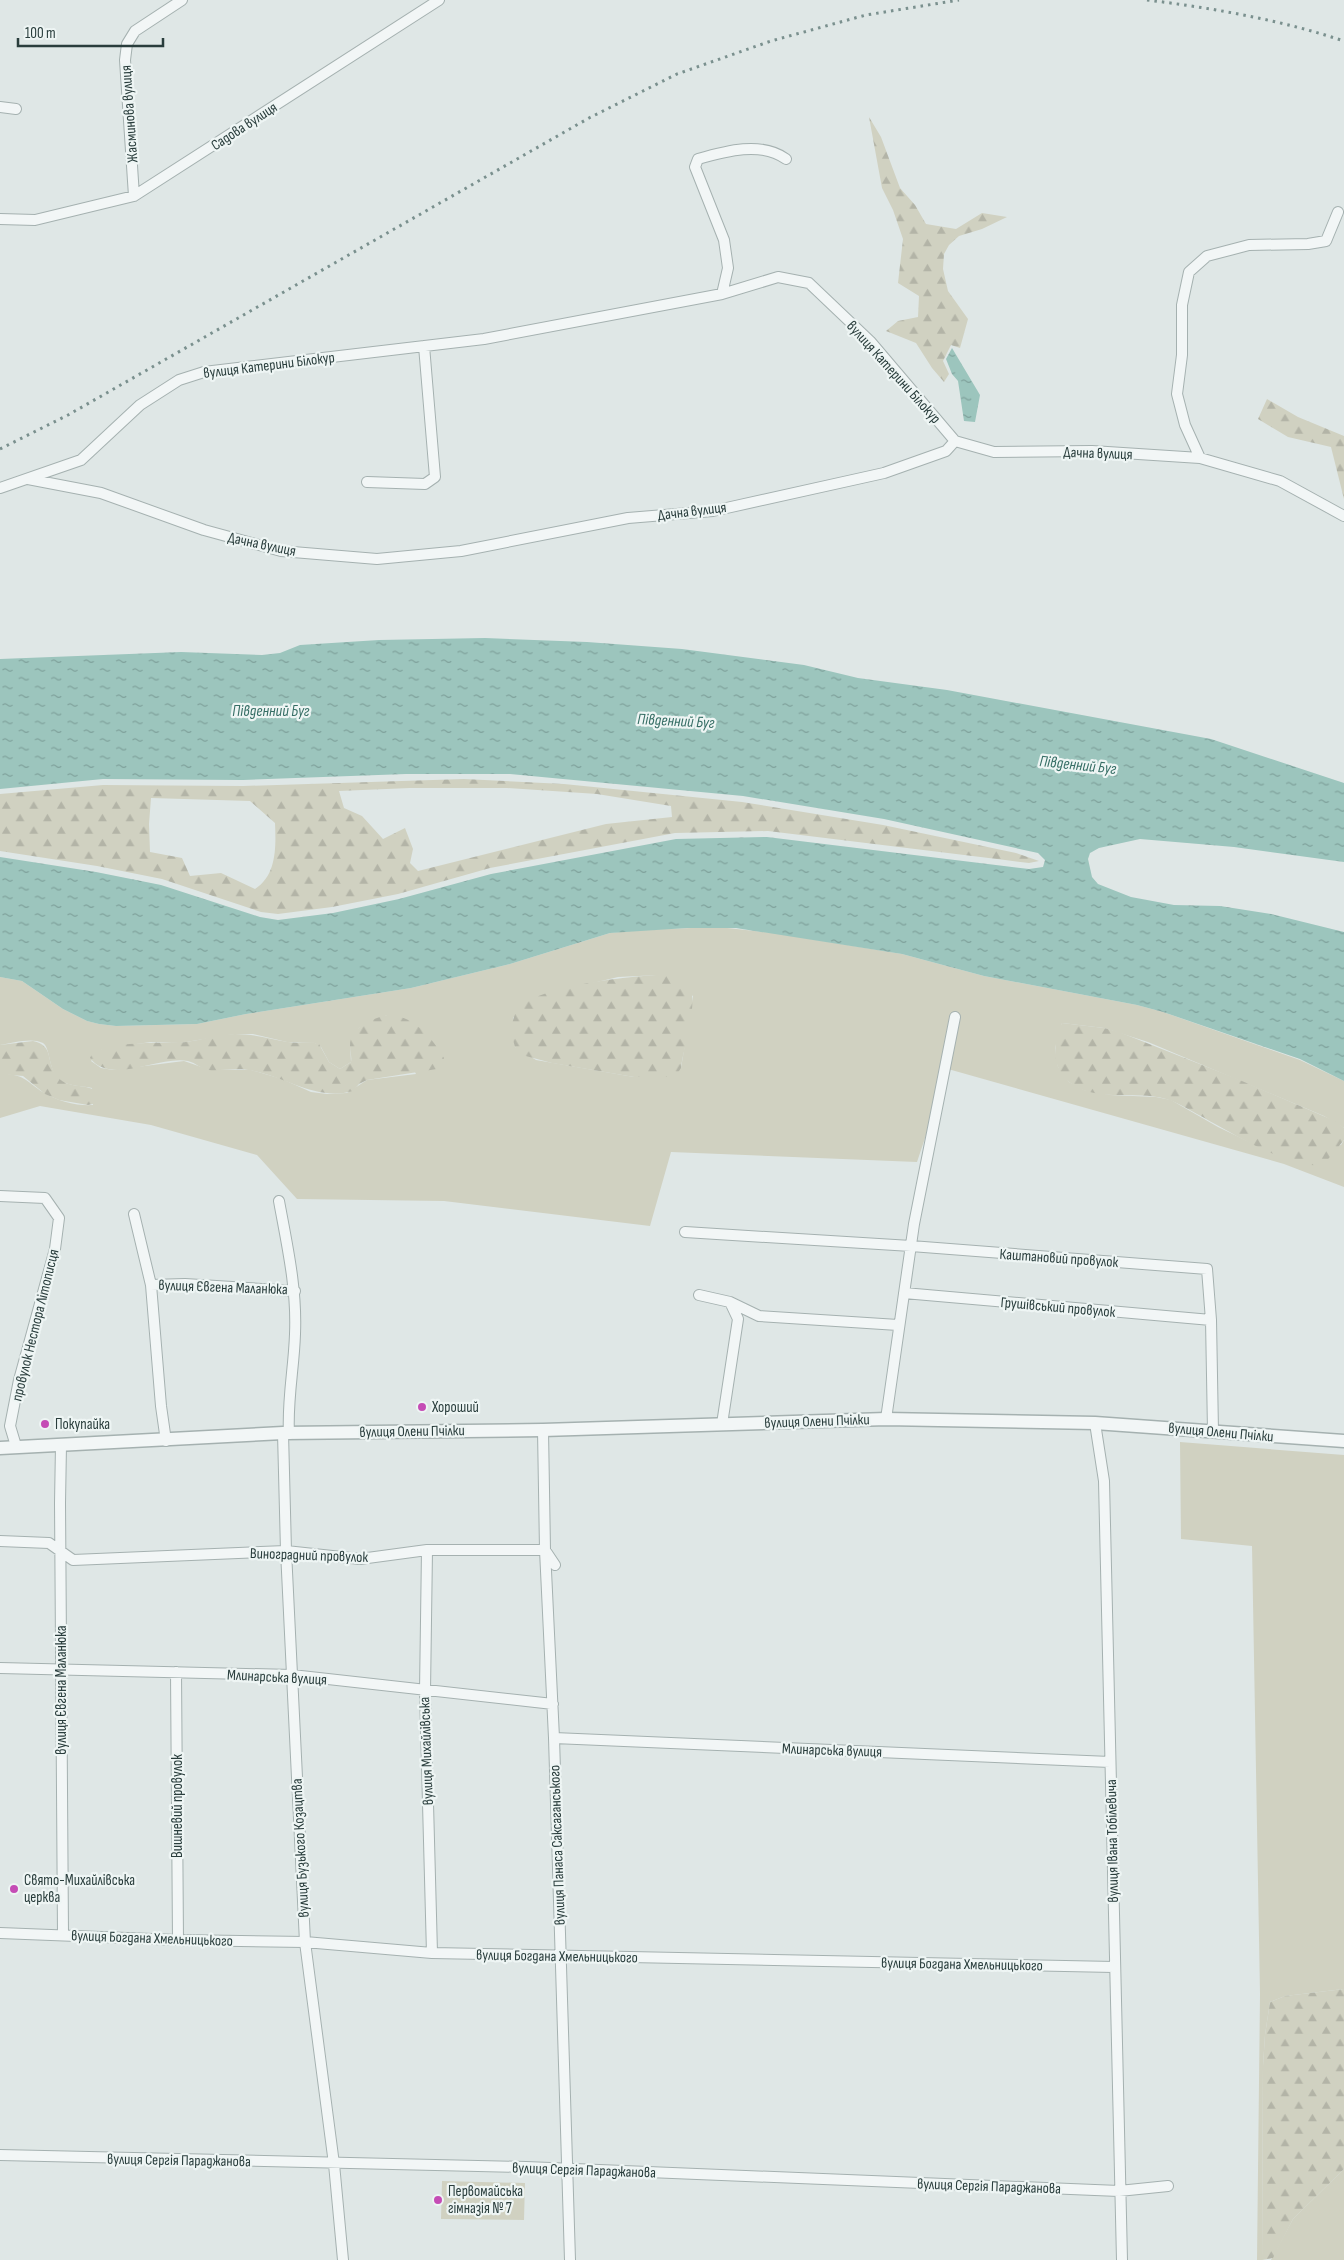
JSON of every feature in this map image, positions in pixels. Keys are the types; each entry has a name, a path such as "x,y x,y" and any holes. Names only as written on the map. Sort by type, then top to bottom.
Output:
{"street":[{"name":"Жасминова вулиця","path":"134,196 125,60 127,44 135,31 182,0"},
{"name":"Садова вулиця","path":"0,219 35,220 134,196 439,0"},
{"path":"0,107 16,109"},
{"path":"722,294 728,268 724,240 695,167 698,160 716,154 756,148 775,151 786,160"},
{"path":"1200,458 1185,425 1177,394 1182,354 1182,305 1189,272 1207,256 1249,245 1308,244 1326,241 1338,212"},
{"name":"вулиця Катерини Білокур","path":"0,488 81,460 140,405 179,380 204,372 484,339 722,294 778,277 809,283 870,341 954,441"},
{"path":"367,482 425,484 435,477 424,346"},
{"name":"Дачна вулиця","path":"28,479 101,494 204,530 280,551 377,559 461,551 628,518 713,511 884,474 946,451 954,441 994,452 1092,451 1200,458 1280,481 1344,516"},
{"path":"886,1419 898,1325 911,1246 955,1017"},
{"name":"провулок Нестора Літописця","path":"0,1196 45,1198 59,1218 55,1249 19,1380 10,1426 16,1446"},
{"name":"вулиця Євгена Маланюка","path":"151,1285 185,1284 295,1291 279,1200"},
{"name":"вулиця Євгена Маланюка","path":"134,1214 151,1285 161,1406 166,1441"},
{"name":"Каштановий провулок","path":"685,1232 911,1246 1207,1269 1211,1320"},
{"path":"286,1434 295,1334 295,1291"},
{"name":"Грушівський провулок","path":"904,1293 1211,1320"},
{"path":"699,1295 730,1302 758,1316 898,1325"},
{"path":"722,1424 738,1319 730,1302"},
{"path":"1211,1320 1213,1431"},
{"name":"вулиця Олени Пчілки","path":"0,1448 286,1434 543,1430 886,1419 1095,1423 1344,1441"},
{"name":"вулиця Івана Тобілевича","path":"1095,1423 1104,1481 1122,2260"},
{"name":"вулиця Панаса Саксаганського","path":"543,1430 545,1550 553,1704 570,2260"},
{"name":"вулиця Бузького Козацтва","path":"286,1434 286,1551 305,1942 334,2164 342,2260"},
{"name":"вулиця Євгена Маланюка","path":"61,1445 63,1934"},
{"name":"Виноградний провулок","path":"0,1541 49,1543 72,1560 286,1551 360,1559 427,1550 545,1550"},
{"name":"вулиця Михайлівська","path":"427,1550 425,1690 432,1953"},
{"path":"545,1550 555,1565"},
{"name":"Млинарська вулиця","path":"0,1668 292,1675 553,1704"},
{"name":"Вишневий провулок","path":"176,1672 178,1940"},
{"name":"Млинарська вулиця","path":"554,1738 1110,1762"},
{"name":"вулиця Богдана Хмельницького","path":"0,1933 178,1940 305,1942 432,1953 560,1957 1114,1967"},
{"name":"вулиця Сергія Параджанова","path":"0,2156 566,2169 1119,2191 1168,2186"}],"green space":[{"path":"869,117 881,137 900,188 915,205 926,224 956,229 982,213 1007,217 982,229 959,236 949,245 944,254 943,269 948,291 968,319 960,348 951,345 943,361 949,374 944,382 932,368 916,343 886,331 898,321 918,317 919,296 898,283 903,239 893,210 882,188"},
{"path":"1267,399 1298,417 1344,436 1344,499 1331,447 1288,437 1258,419"},
{"path":"464,779 564,784 742,802 883,825 1016,853 1039,861 1029,863 768,831 675,833 490,868 398,894 332,907 278,914 261,912 162,879 97,866 0,851 0,794 103,785 243,786","holes":["410,788 507,788 597,794 671,806 672,817 606,824 418,871 410,863 413,849 405,828 383,839 362,816 344,808 339,791","151,798 250,801 275,823 274,859 268,876 255,889 221,873 190,876 182,858 150,852 149,824"]},
{"path":"718,927 774,933 902,954 984,976 1137,1005 1163,1012 1300,1060 1344,1081 1344,1128 1324,1116 1148,1042 1104,1028 1062,1023 1055,1048 1058,1067 1069,1082 1084,1090 1110,1095 1156,1097 1171,1100 1218,1127 1277,1155 1341,1145 1344,1140 1344,1187 1284,1164 948,1069 917,1162 671,1152 650,1226 444,1201 297,1199 257,1155 151,1125 40,1106 0,1118 0,1074 21,1077 46,1094 63,1101 81,1105 93,1105 92,1088 68,1084 57,1077 46,1046 43,1043 28,1040 0,1045 0,977 22,981 63,1009 87,1021 99,1024 116,1026 197,1024 246,1014 411,988 510,964 610,933","holes":["659,975 693,996 681,1068 634,1077 536,1060 515,1047 513,1018 526,1003 551,993 618,977","387,1015 416,1074 367,1080 347,1093 327,1094 311,1092 282,1079 251,1070 210,1070 184,1061 113,1070 101,1068 91,1061 101,1050 114,1047 151,1042 180,1043 234,1034 253,1034 287,1042 315,1043 321,1047 329,1062 340,1069 351,1062 350,1044 359,1028"]},
{"path":"673,976 686,981 692,998 692,1010 681,1068 675,1077 634,1077 552,1063 522,1055 515,1047 512,1031 514,1016 520,1007 531,1000 546,993 565,988 628,977"},
{"path":"387,1015 405,1019 420,1028 444,1058 443,1068 367,1080 359,1084 353,1091 327,1093 315,1091 267,1074 237,1069 209,1070 188,1061 177,1060 123,1070 99,1066 90,1058 96,1052 119,1045 186,1042 222,1035 242,1034 292,1043 319,1044 329,1062 340,1069 351,1062 351,1039 358,1029 375,1019"},
{"path":"1062,1023 1104,1028 1119,1032 1235,1078 1335,1121 1344,1128 1344,1140 1324,1164 1309,1165 1291,1160 1248,1142 1187,1108 1160,1097 1106,1095 1081,1089 1069,1082 1059,1070 1055,1054 1057,1038"},
{"path":"33,1041 40,1043 47,1050 53,1070 61,1080 65,1083 96,1091 97,1103 88,1105 59,1100 45,1094 23,1076 0,1074 0,1045"},
{"path":"1180,1442 1344,1455 1344,1989 1285,1996 1270,2002 1263,2066 1262,2260 1257,2260 1260,1994 1252,1546 1181,1539"},
{"path":"1344,1989 1344,2169 1293,2219 1273,2258 1262,2260 1263,2066 1270,2002 1285,1996"},
{"path":"1344,2169 1344,2260 1271,2260 1293,2219"},
{"path":"442,2181 525,2183 524,2220 441,2219"}],"water":[{"path":"952,348 980,395 975,422 964,421 958,381 952,374 946,359"},
{"name":"Південний Буг","path":"485,638 587,642 682,649 804,665 858,678 947,690 1211,739 1344,783 1344,862 1234,847 1140,839 1099,848 1090,853 1088,859 1092,877 1098,884 1131,897 1174,905 1220,906 1271,914 1344,932 1344,1081 1300,1059 1163,1012 1137,1005 984,976 902,954 736,928 687,928 610,933 510,964 411,988 246,1014 197,1024 116,1026 99,1024 87,1021 63,1009 22,981 0,977 0,857 96,872 161,885 260,917 278,920 333,913 399,899 491,874 676,839 767,837 1029,869 1043,867 1045,860 1038,853 884,819 743,796 510,774 406,774 243,780 103,779 0,789 0,659 181,652 262,655 280,653 300,645 379,640"}],"railway":[{"path":"0,449 68,415 589,118 677,74 771,41 866,15 959,0"},
{"path":"1147,0 1247,16 1296,27 1344,41"}],"place":[{"name":"Хороший","path":"422,1407"},
{"name":"Покупайка","path":"45,1424"},
{"name":"Свято-Михайлівська церква","path":"14,1889"},
{"name":"Первомайська гімназія № 7","path":"438,2200"}]}
